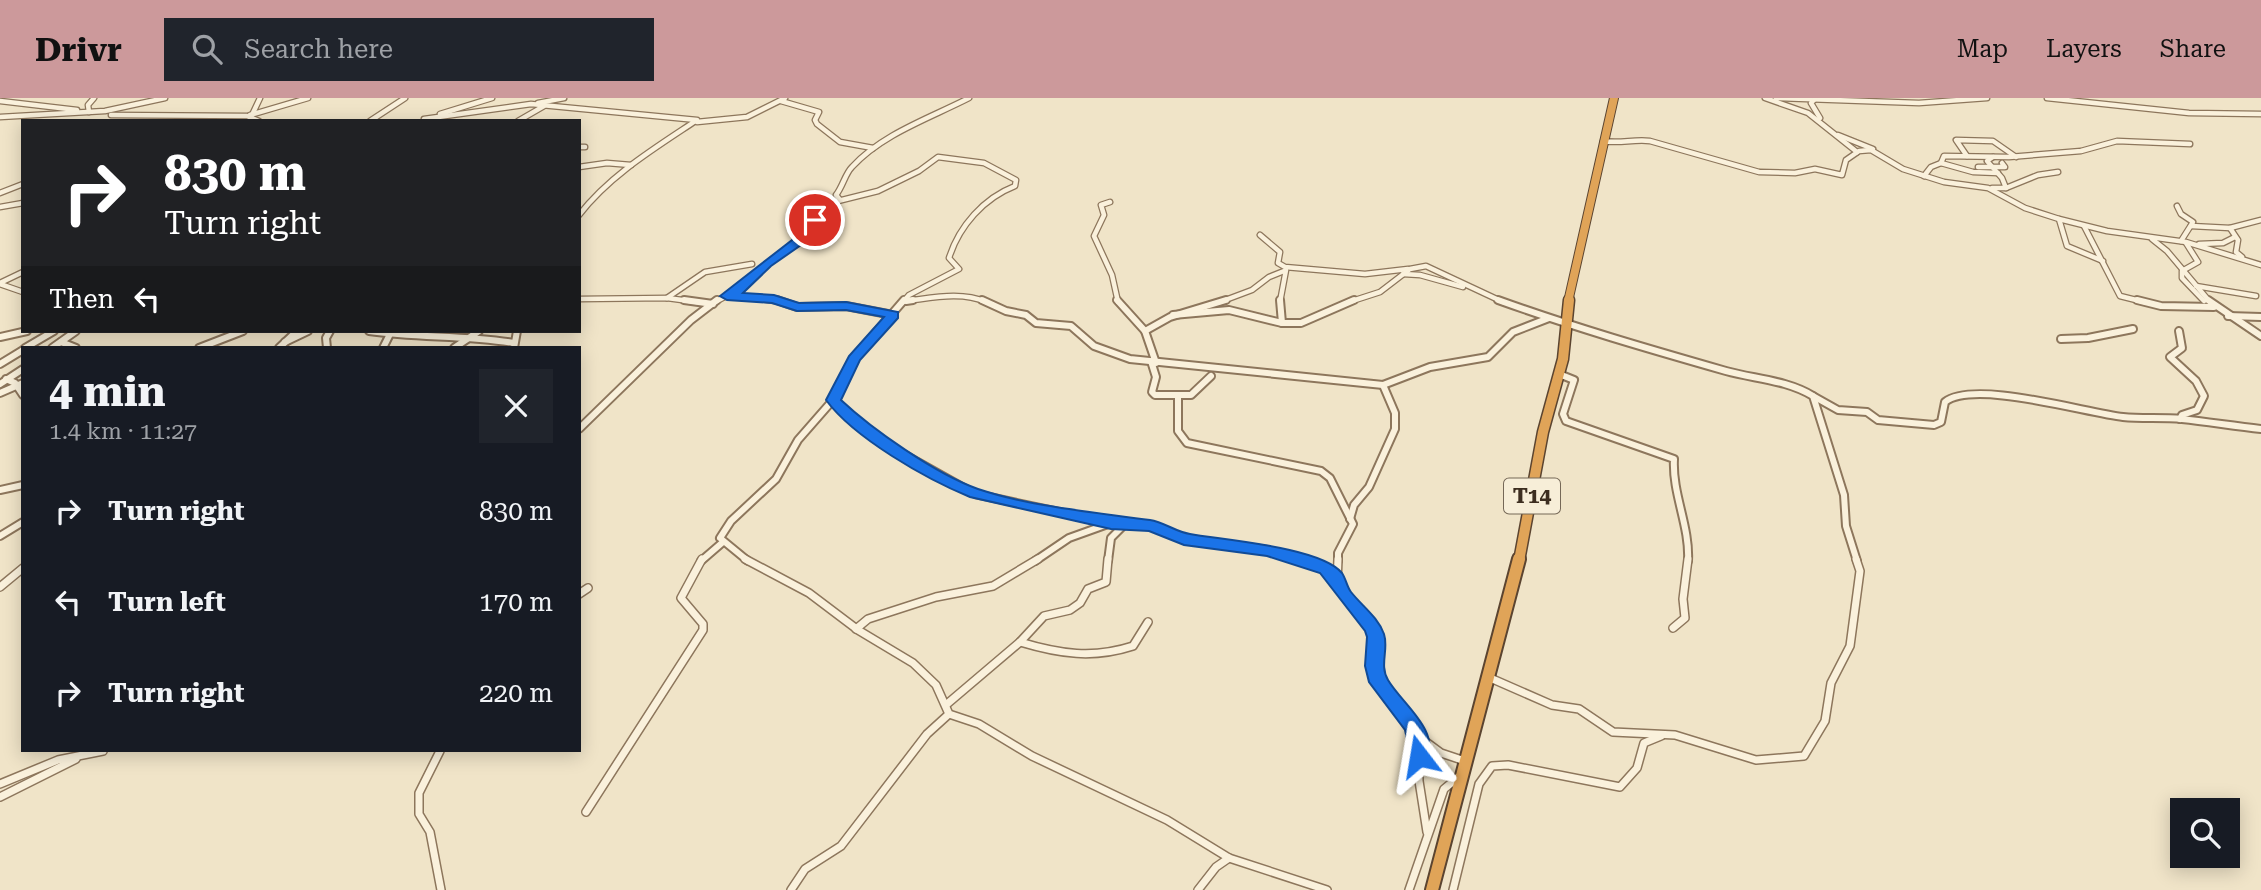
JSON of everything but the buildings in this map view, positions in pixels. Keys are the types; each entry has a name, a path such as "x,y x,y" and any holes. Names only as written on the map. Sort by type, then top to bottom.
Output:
{"highway":[{"name":"T14","path":"1432,890 1524,540 1544,432 1559,374 1570,295 1602,140 1614,98"}],"street":[{"path":"26,104 35,98"},
{"path":"90,112 88,105 94,98"},
{"path":"109,119 113,115 165,98"},
{"path":"249,115 260,98"},
{"path":"233,119 308,98"},
{"path":"373,119 405,98"},
{"path":"424,119 492,98"},
{"path":"429,119 564,98"},
{"path":"840,200 836,195 844,185 849,169 873,148 970,98"},
{"path":"1765,98 1808,113 1857,152"},
{"path":"1776,98 1919,103 1987,98"},
{"path":"2047,98 2161,111 2261,114"},
{"path":"1816,99 1811,103 1815,112 1837,134 1874,151 1894,165 1924,176 1988,188 2006,188 2031,179 2040,172 2058,172"},
{"path":"581,212 631,164 697,122 747,117 783,100 819,112 815,120 817,124 840,142 873,148"},
{"path":"0,103 7,101 59,106 113,115 249,115 256,119"},
{"path":"0,117 90,112 154,101"},
{"path":"531,104 696,119 697,122"},
{"path":"521,119 544,106"},
{"path":"72,113 78,119"},
{"path":"460,119 468,114"},
{"path":"1602,140 1618,144 1633,139 1650,141 1766,173 1795,173 1815,169 1842,175 1846,160 1857,152 1874,151"},
{"path":"1967,156 1956,140 1993,141 2016,157"},
{"path":"1941,163 1944,156 2016,157 2081,150 2117,141 2190,144"},
{"path":"581,427 691,320 740,289 766,264 797,243 830,203 886,188 938,157 984,163 1016,180 1015,186 989,198 955,239 949,258 959,269 915,290 853,359 833,400 798,440 776,479 726,526 720,535 723,542 758,569 815,597 856,629 905,656 937,686 947,704 949,714"},
{"path":"1988,158 2006,188"},
{"path":"581,167 607,163 631,164"},
{"path":"1924,176 1931,167 1941,163 1973,172 1998,173"},
{"path":"1978,167 2006,167 2002,163"},
{"path":"0,193 21,185"},
{"path":"1988,188 2025,208 2083,226 2183,241 2261,265"},
{"path":"581,200 590,201"},
{"path":"1110,202 1101,205 1104,215 1094,236 1112,275 1117,300 1145,331 1156,379 1152,392 1178,396 1194,394 1211,376"},
{"path":"0,207 21,203"},
{"path":"2177,206 2179,212 2192,221 2183,241"},
{"path":"2059,219 2067,246 2103,261"},
{"path":"2191,226 2230,228 2261,220"},
{"path":"2083,226 2120,296 2161,306 2181,304 2214,307"},
{"path":"2230,228 2238,241 2235,252 2243,258"},
{"path":"1261,235 1280,252 1280,265 1291,268 1315,272 1342,270 1365,274 1433,267 1465,288"},
{"path":"2148,237 2165,248 2214,307"},
{"path":"2193,244 2223,243 2235,237"},
{"path":"2183,241 2198,262 2183,271"},
{"path":"667,298 697,275 752,264"},
{"path":"1145,331 1173,315 1232,299 1254,289 1265,277 1291,268"},
{"path":"1173,315 1229,310 1282,323 1301,323 1336,306 1380,292 1410,269"},
{"path":"1282,323 1279,305 1283,271"},
{"path":"2183,271 2182,278 2192,292 2261,336"},
{"path":"0,283 21,273"},
{"path":"1403,274 1465,288 1567,325 1751,378 1797,386 1844,411 1863,411 1878,420 1925,424 1941,422 1945,402 1963,395 2058,402 2121,417 2180,419 2261,429"},
{"path":"0,283 21,291"},
{"path":"2195,286 2256,296"},
{"path":"727,296 774,299 797,307 846,306 893,315"},
{"path":"906,301 947,296 977,298 1006,311 1023,314 1036,323 1068,324 1098,348 1127,359 1383,385 1430,368 1488,357 1513,332 1549,318"},
{"path":"581,299 667,298 713,304"},
{"path":"2227,316 2261,317"},
{"path":"2061,339 2088,338 2133,328"},
{"path":"2179,331 2183,346 2170,358 2196,381 2204,396 2197,410 2182,415 2180,419"},
{"path":"0,337 21,332"},
{"path":"29,346 51,333"},
{"path":"55,346 73,333"},
{"path":"204,346 238,333"},
{"path":"281,346 296,333"},
{"path":"285,342 304,333"},
{"path":"389,333 468,339 514,346"},
{"path":"457,346 476,333"},
{"path":"61,342 71,346"},
{"path":"0,364 21,351"},
{"path":"3,382 21,370"},
{"path":"1559,374 1574,380 1563,414 1566,421 1674,459 1673,474 1688,543 1682,600 1685,618 1673,628"},
{"path":"3,382 20,384"},
{"path":"0,393 20,384"},
{"path":"1350,519 1354,505 1369,487 1384,448 1395,429 1395,413 1389,393 1383,385"},
{"path":"1178,396 1178,431 1187,443 1318,469 1330,478 1353,528 1340,546 1335,577 1342,594 1366,618 1374,632 1374,666 1379,682 1418,736 1441,753 1465,761"},
{"path":"1488,677 1552,705 1579,709 1613,732 1682,737 1746,758 1796,759 1808,752 1825,721 1831,682 1852,641 1860,571 1846,526 1841,487 1813,396"},
{"path":"833,400 875,438 966,490 1111,523 1160,528 1184,539 1276,552 1318,565 1335,577"},
{"path":"0,490 21,485"},
{"path":"0,536 21,523"},
{"path":"856,629 868,620 913,607 936,597 993,586 1069,538 1111,523"},
{"path":"947,704 1001,654 1020,642 1044,616 1070,610 1080,603 1088,589 1106,582 1107,541 1112,533 1126,523"},
{"path":"586,812 703,630 703,624 681,598 684,587 707,555 723,542"},
{"path":"0,587 21,570"},
{"path":"581,593 588,588"},
{"path":"1020,642 1063,654 1090,657 1133,646 1148,622"},
{"path":"949,714 979,724 1032,756 1167,820 1229,858 1327,890"},
{"path":"790,890 805,869 841,846 874,807 891,779 912,757 927,734 949,714"},
{"path":"1453,890 1479,784 1492,766 1508,765 1620,787 1637,768 1644,743 1662,735"},
{"path":"1418,736 1419,781 1427,832"},
{"path":"0,784 58,760 98,752"},
{"path":"0,797 54,768 98,752"},
{"path":"440,752 419,793 419,814 430,832 441,890"},
{"path":"1409,890 1444,789 1461,775"},
{"path":"1198,890 1216,867 1229,858"}],"route":[{"path":"815,220 797,243 766,264 740,289 727,296 774,299 797,307 846,306 893,315 853,359 833,400 864,430 975,494 1111,523 1142,524 1189,540 1268,550 1326,569 1335,577 1342,594 1362,613 1372,628 1376,637 1375,673 1384,692 1416,731 1419,756"}]}
